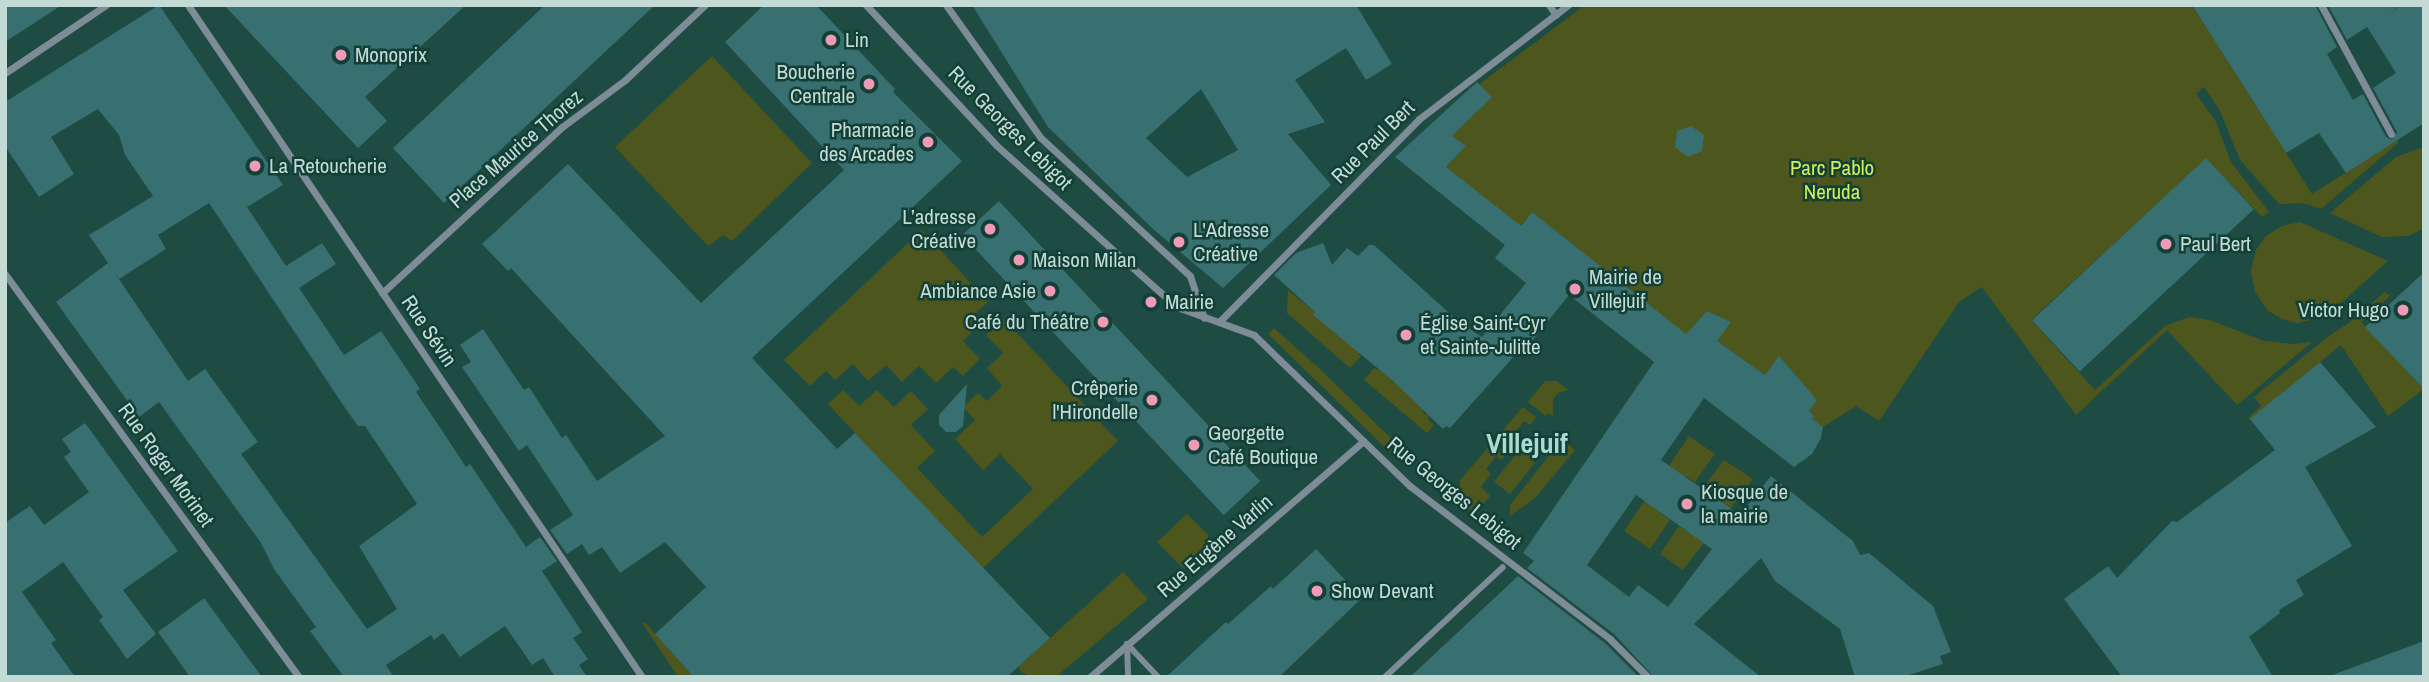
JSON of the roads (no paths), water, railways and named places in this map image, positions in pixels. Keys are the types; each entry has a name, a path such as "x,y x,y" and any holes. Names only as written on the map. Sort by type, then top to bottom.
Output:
{"street":[{"path":"5,73 106,5"},
{"name":"Rue Sévin","path":"188,5 642,677"},
{"name":"Place Maurice Thorez","path":"382,293 562,127 625,80 705,5"},
{"name":"Rue Georges Lebigot","path":"866,5 996,145 1160,292 1180,308 1254,335 1410,486 1599,630 1648,677"},
{"name":"Rue Georges Lebigot","path":"946,5 1041,138 1190,276 1204,318"},
{"path":"1549,5 1556,15"},
{"name":"Rue Paul Bert","path":"1219,322 1419,120 1568,5"},
{"path":"2321,5 2391,134"},
{"name":"Rue Roger Morinet","path":"5,274 299,677"},
{"name":"Rue Eugène Varlin","path":"1090,677 1363,440"},
{"path":"1385,677 1503,567"},
{"path":"1127,643 1128,677"},
{"path":"1127,643 1158,677"}],"place":[{"name":"Lin","path":"831,40"},
{"name":"Monoprix","path":"341,55"},
{"name":"Boucherie Centrale","path":"869,84"},
{"name":"Pharmacie des Arcades","path":"928,142"},
{"name":"La Retoucherie","path":"255,166"},
{"name":"L’adresse Créative","path":"990,229"},
{"name":"L'Adresse Créative","path":"1179,242"},
{"name":"Paul Bert","path":"2166,244"},
{"name":"Maison Milan","path":"1019,260"},
{"name":"Mairie de Villejuif","path":"1575,289"},
{"name":"Ambiance Asie","path":"1050,291"},
{"name":"Mairie","path":"1151,302"},
{"name":"Victor Hugo","path":"2403,310"},
{"name":"Café du Théâtre","path":"1103,322"},
{"name":"Église Saint-Cyr et Sainte-Julitte","path":"1406,335"},
{"name":"Crêperie l'Hirondelle","path":"1152,400"},
{"name":"Georgette Café Boutique","path":"1194,445"},
{"name":"Kiosque de la mairie","path":"1687,504"},
{"name":"Show Devant","path":"1317,591"}],"district":[{"name":"Villejuif","path":"1527,443"}],"park label":[{"name":"Parc Pablo Neruda","path":"1832,180"}]}
